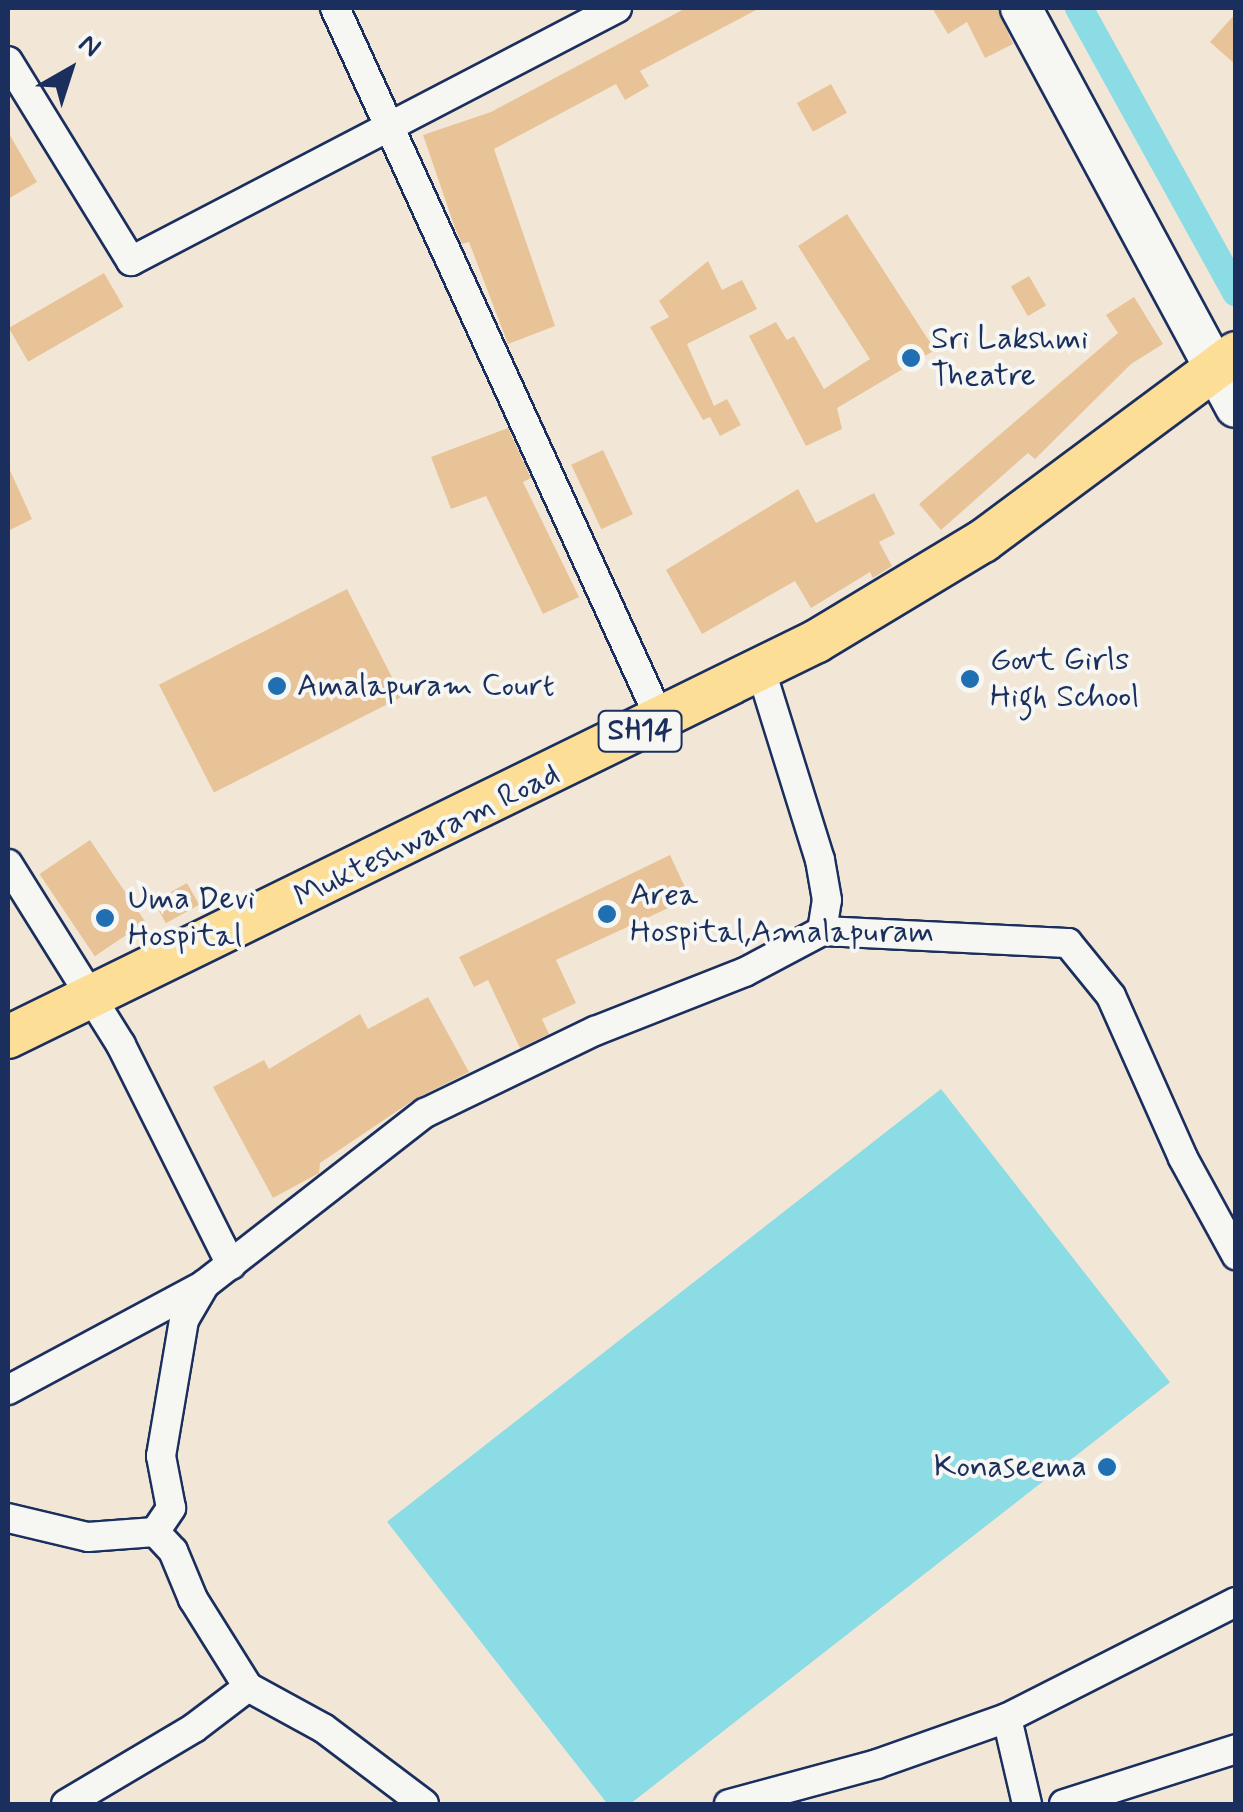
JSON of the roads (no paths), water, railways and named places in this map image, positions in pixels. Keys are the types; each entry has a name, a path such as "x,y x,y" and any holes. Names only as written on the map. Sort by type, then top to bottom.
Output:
{"main road":[{"name":"Mukteshwaram Road","path":"8,1038 761,671 983,541 1226,358"}],"street":[{"path":"336,8 661,720"},
{"path":"8,61 131,261 394,128 616,8"},
{"path":"1022,8 1226,358 1236,407"},
{"path":"761,671 820,860 827,900 822,930"},
{"path":"8,864 121,1046 231,1265"},
{"path":"8,1390 205,1284 425,1113 595,1031 744,972 822,930 1068,943 1110,996 1183,1158 1236,1255"},
{"path":"154,1532 171,1508 161,1456 184,1320 205,1284"},
{"path":"8,1518 88,1537 154,1532 173,1551 193,1599 248,1687 323,1728 424,1804"},
{"path":"729,1804 877,1764 1007,1718 1236,1602"},
{"path":"66,1804 194,1728 248,1687"},
{"path":"1007,1718 1028,1804"},
{"path":"1064,1804 1236,1749"}],"water":[{"path":"941,1089 1170,1382 630,1804 607,1804 387,1522"}],"waterway":[{"path":"1079,8 1236,292"}],"place":[{"name":"Sri Lakshmi Theatre","path":"911,358"},
{"name":"Govt Girls High School","path":"970,679"},
{"name":"Amalapuram Court","path":"277,686"},
{"name":"Area Hospital,Amalapuram","path":"607,914"},
{"name":"Uma Devi Hospital","path":"105,918"},
{"name":"Konaseema","path":"1107,1467"}]}
